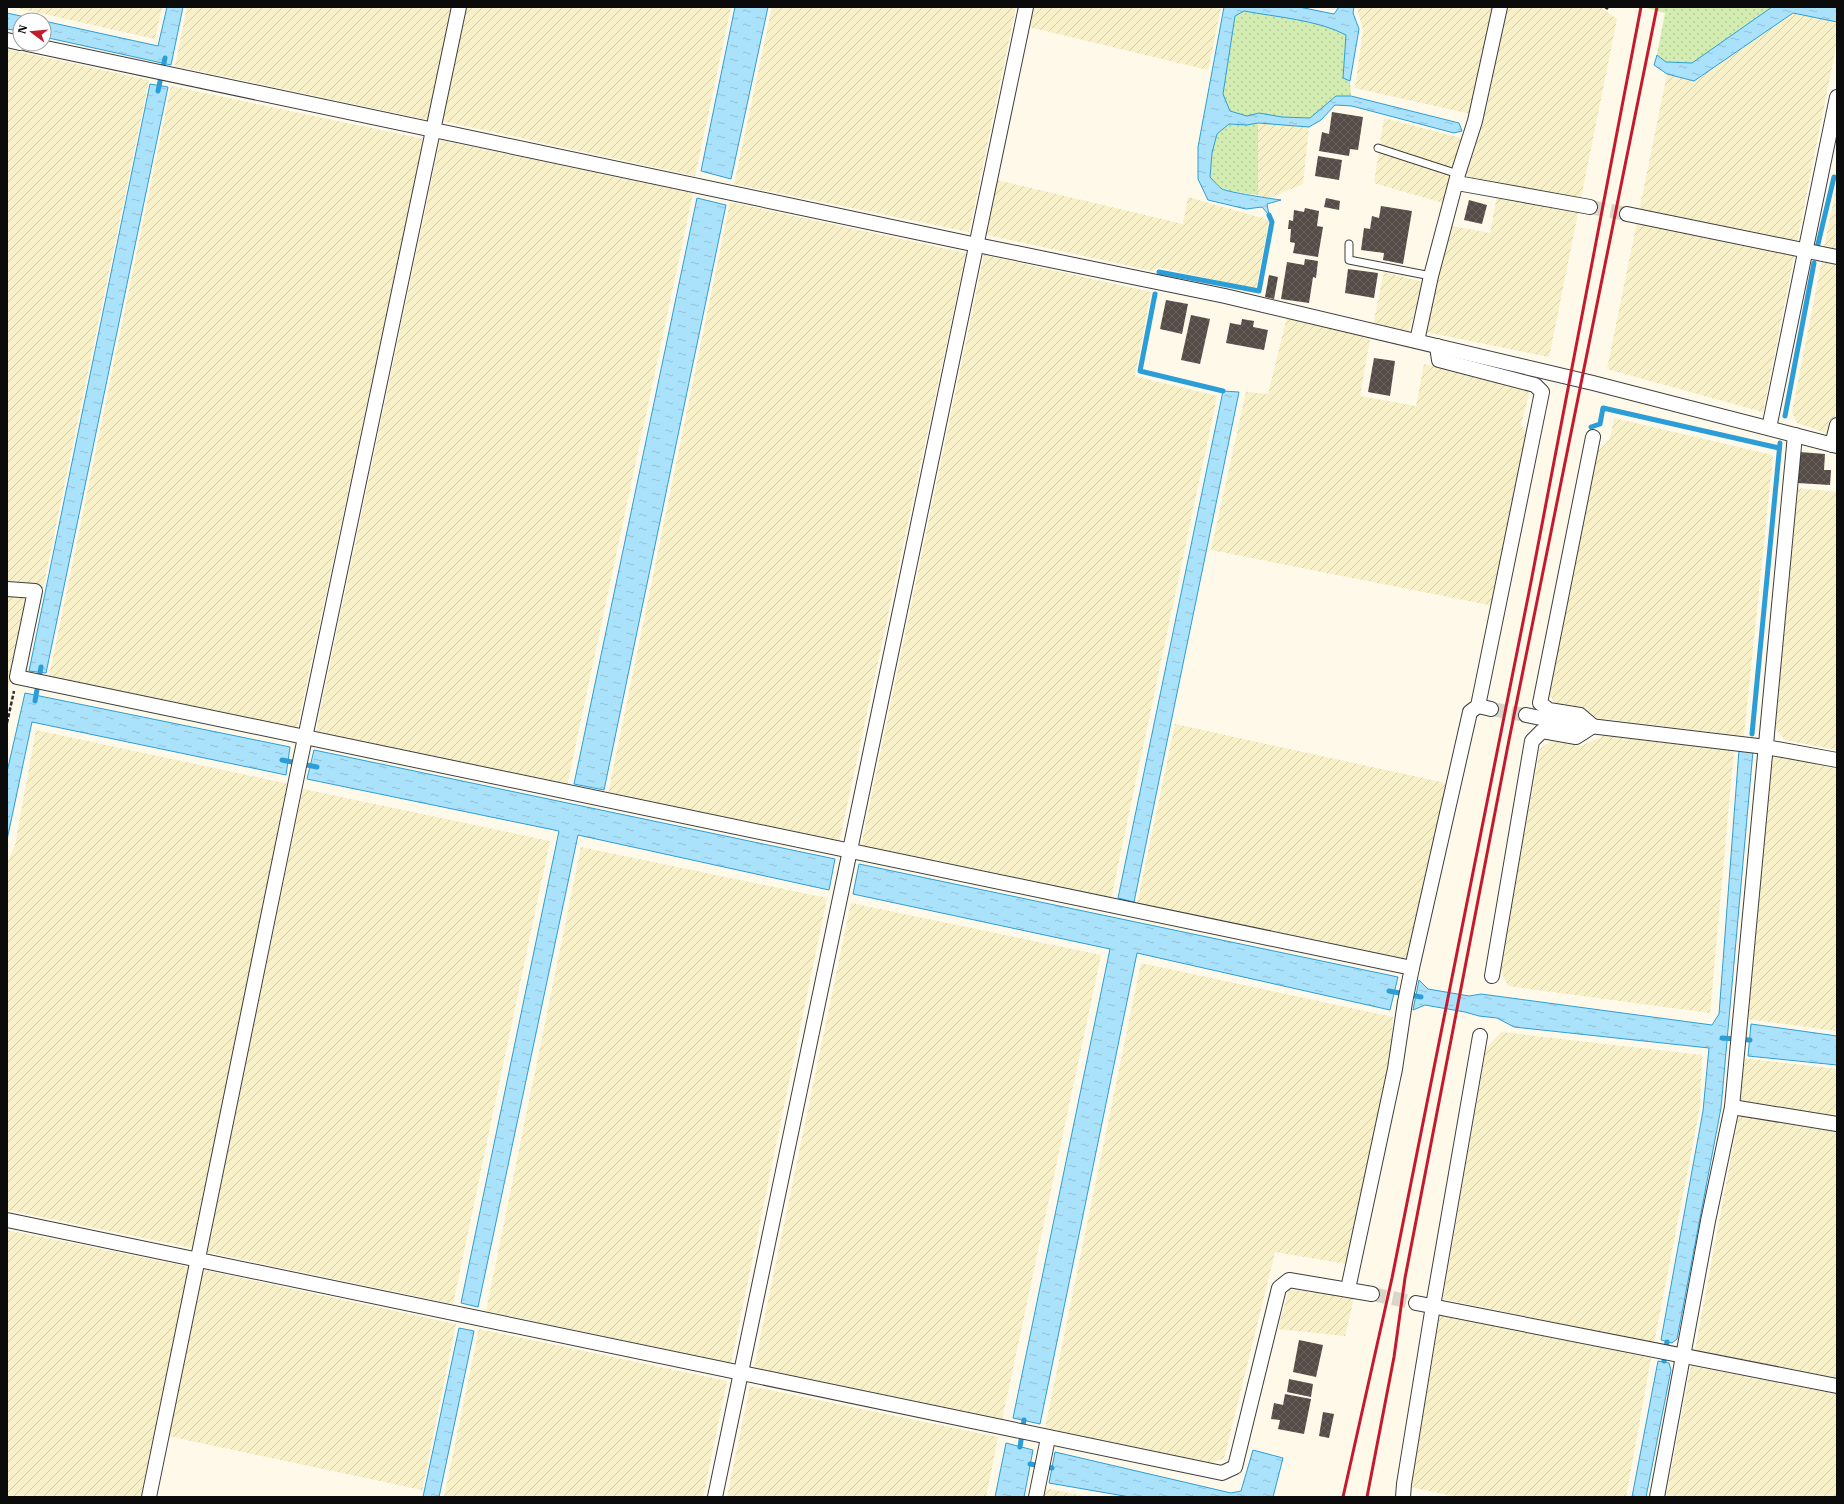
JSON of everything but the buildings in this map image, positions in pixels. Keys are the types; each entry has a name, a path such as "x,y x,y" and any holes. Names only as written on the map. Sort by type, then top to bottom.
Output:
{"street":[{"path":"149,1497 305,737 459,7"},
{"path":"715,1497 1026,7"},
{"path":"1417,341 1431,276 1457,178 1475,121 1500,7"},
{"path":"52,49 976,245 1226,296 1593,383 1834,445 1837,425"},
{"path":"1769,428 1837,97"},
{"path":"1457,178 1590,207"},
{"path":"1627,214 1837,257"},
{"path":"1348,1289 1394,1069 1408,986 1470,712 1484,707 1542,392 1535,385 1439,360 1437,346"},
{"path":"1657,1497 1671,1352 1732,1107 1795,435"},
{"path":"1593,437 1540,703 1549,710 1580,714 1593,726"},
{"path":"7,588 35,591 17,677 1412,968"},
{"path":"1526,715 1565,723 1766,747 1837,760"},
{"path":"1492,976 1532,741 1542,731 1576,737 1593,726"},
{"path":"1403,1497 1433,1306 1480,1036"},
{"path":"1732,1107 1837,1124"},
{"path":"7,1220 1222,1474 1234,1467 1279,1288 1289,1280 1372,1294"},
{"path":"1416,1303 1671,1352 1837,1386"},
{"path":"1036,1497 1048,1438"}],"lane":[{"path":"1378,148 1457,178"},
{"path":"1349,244 1349,260 1431,276"}],"path":[{"path":"7,722 17,677"}],"shaded area":[{"path":"13,7 162,7 155,39 52,16 52,12 35,12"},
{"path":"187,7 453,7 429,120 175,66"},
{"path":"466,7 731,7 695,176 442,121"},
{"path":"772,7 1016,7 969,232 734,184"},
{"path":"1033,7 1221,7 1208,70 1029,27"},
{"path":"1357,7 1493,7 1471,114 1355,88 1363,30"},
{"path":"1506,7 1600,7 1617,19 1549,357 1426,332 1451,226 1490,233 1499,185 1465,176 1487,106"},
{"path":"1794,13 1837,22 1837,42 1763,412 1607,369 1667,74 1694,81"},
{"path":"7,49 12,50 12,52 21,52 149,80 43,588 7,584"},
{"path":"171,86 424,139 297,728 49,677"},
{"path":"1384,118 1461,138 1443,203 1374,183"},
{"path":"1258,122 1309,127 1303,184 1267,199 1258,195"},
{"path":"440,140 693,193 567,786 316,731"},
{"path":"997,180 1183,224 1188,197 1269,220 1256,289 1157,267 1153,271 987,235"},
{"path":"1837,184 1837,250 1824,247"},
{"path":"730,202 966,253 839,843 608,794"},
{"path":"984,255 1151,292 1135,376 1217,396 1111,899 861,846"},
{"path":"1822,260 1837,264 1837,408 1829,434 1797,423 1792,412"},
{"path":"1384,272 1423,282 1409,331 1373,325"},
{"path":"1287,317 1370,339 1360,396 1416,406 1424,364 1530,390 1521,425 1528,433 1494,606 1211,550 1246,392 1268,394"},
{"path":"1614,418 1773,455 1744,736 1597,718 1582,707 1556,704 1549,694 1596,453 1610,439"},
{"path":"1797,488 1837,492 1837,750 1785,740 1773,725"},
{"path":"7,596 27,598 7,693"},
{"path":"1175,724 1450,784 1406,961 1137,904"},
{"path":"36,730 289,784 192,1248 7,1210 7,864 15,845"},
{"path":"1605,735 1734,750 1710,1013 1508,986 1500,969 1540,749 1551,741 1581,746"},
{"path":"1772,754 1837,767 1837,1031 1747,1019"},
{"path":"303,789 550,841 453,1304 207,1252"},
{"path":"581,847 827,898 731,1363 486,1311"},
{"path":"851,903 1101,955 1002,1420 754,1368"},
{"path":"1141,963 1393,1017 1389,1069 1347,1264 1275,1252 1224,1458 1213,1463 1045,1428"},
{"path":"1501,1032 1702,1055 1700,1107 1654,1343 1443,1299 1486,1049"},
{"path":"1742,1058 1837,1069 1837,1104 1834,1118 1739,1100"},
{"path":"1739,1115 1837,1130 1837,1378 1695,1350"},
{"path":"7,1230 190,1267 141,1497 7,1497"},
{"path":"204,1270 456,1324 422,1490 168,1436"},
{"path":"1289,1289 1354,1298 1345,1336 1278,1329"},
{"path":"1440,1315 1651,1358 1626,1497 1457,1497 1410,1487"},
{"path":"479,1329 727,1381 703,1497 444,1497"},
{"path":"1691,1366 1837,1394 1837,1497 1666,1497"},
{"path":"750,1386 998,1437 986,1497 727,1497"},
{"path":"1045,1488 1089,1497 1043,1497"}],"green space":[{"path":"1643,7 1772,7 1692,63 1666,62 1657,55 1665,13"},
{"path":"1244,11 1310,22 1346,35 1343,78 1350,81 1351,96 1336,96 1310,118 1282,117 1259,113 1247,116 1230,111 1223,95 1235,16"},
{"path":"1258,122 1258,195 1223,190 1210,177 1212,153 1217,134 1229,124 1247,125"}],"water":[{"path":"167,7 183,7 171,65 52,39 52,23 158,46"},
{"path":"735,7 768,7 731,179 701,171"},
{"path":"1224,7 1299,7 1334,14 1339,7 1354,7 1353,13 1359,29 1350,81 1343,78 1346,35 1310,22 1283,17 1244,11 1235,16 1223,94 1230,111 1247,116 1259,113 1282,117 1310,118 1336,96 1351,96 1459,123 1462,131 1454,133 1352,106 1335,105 1321,120 1309,127 1258,123 1247,125 1229,124 1217,134 1212,153 1210,177 1222,189 1281,200 1267,204 1269,215 1262,207 1246,209 1208,200 1198,179 1198,147"},
{"path":"1772,7 1837,7 1837,22 1793,13 1694,81 1667,74 1654,65 1657,55 1666,62 1692,63"},
{"path":"7,13 12,14 12,30 7,29"},
{"path":"150,84 168,87 46,673 29,671"},
{"path":"697,198 726,205 604,790 574,784"},
{"path":"1223,391 1239,392 1134,902 1118,898"},
{"path":"25,693 290,747 286,775 32,722 7,840 7,772"},
{"path":"314,750 835,859 829,890 578,835 478,1307 461,1303 559,831 307,779"},
{"path":"1739,750 1753,751 1721,1108 1677,1339 1672,1343 1661,1340 1703,1111 1709,1048 1514,1027 1497,1018 1479,1016 1425,1005 1413,1010 1419,980 1428,989 1469,996 1481,994 1712,1025 1719,1014"},
{"path":"859,864 1398,977 1390,1010 1137,953 1040,1424 1013,1418 1110,949 853,894"},
{"path":"1751,1024 1837,1036 1837,1065 1748,1056"},
{"path":"459,1328 474,1331 439,1497 423,1497"},
{"path":"1658,1361 1669,1363 1671,1370 1646,1497 1632,1497"},
{"path":"1006,1443 1033,1450 1024,1497 995,1497"},
{"path":"1253,1450 1283,1458 1273,1497 1130,1497 1049,1483 1055,1452 1231,1493 1241,1491"}],"waterway":[{"path":"158,91 165,58"},
{"path":"1818,244 1834,177"},
{"path":"1159,272 1259,291 1272,222 1269,215"},
{"path":"1785,416 1814,263"},
{"path":"1155,294 1140,371 1223,391"},
{"path":"1591,427 1600,424 1603,408 1779,448"},
{"path":"1752,734 1780,443"},
{"path":"35,701 41,667"},
{"path":"282,760 317,767"},
{"path":"1389,991 1421,997"},
{"path":"1722,1038 1750,1040"},
{"path":"1664,1361 1667,1342"},
{"path":"1020,1447 1024,1420"},
{"path":"1030,1464 1052,1468"}],"tunnel":[{"path":"1590,207 1627,214"},
{"path":"1491,709 1526,715"},
{"path":"1372,1294 1416,1303"}],"railway":[{"path":"1343,1497 1392,1278 1531,582 1641,7"},
{"path":"1367,1497 1394,1357 1405,1278 1509,740 1657,7"}]}
